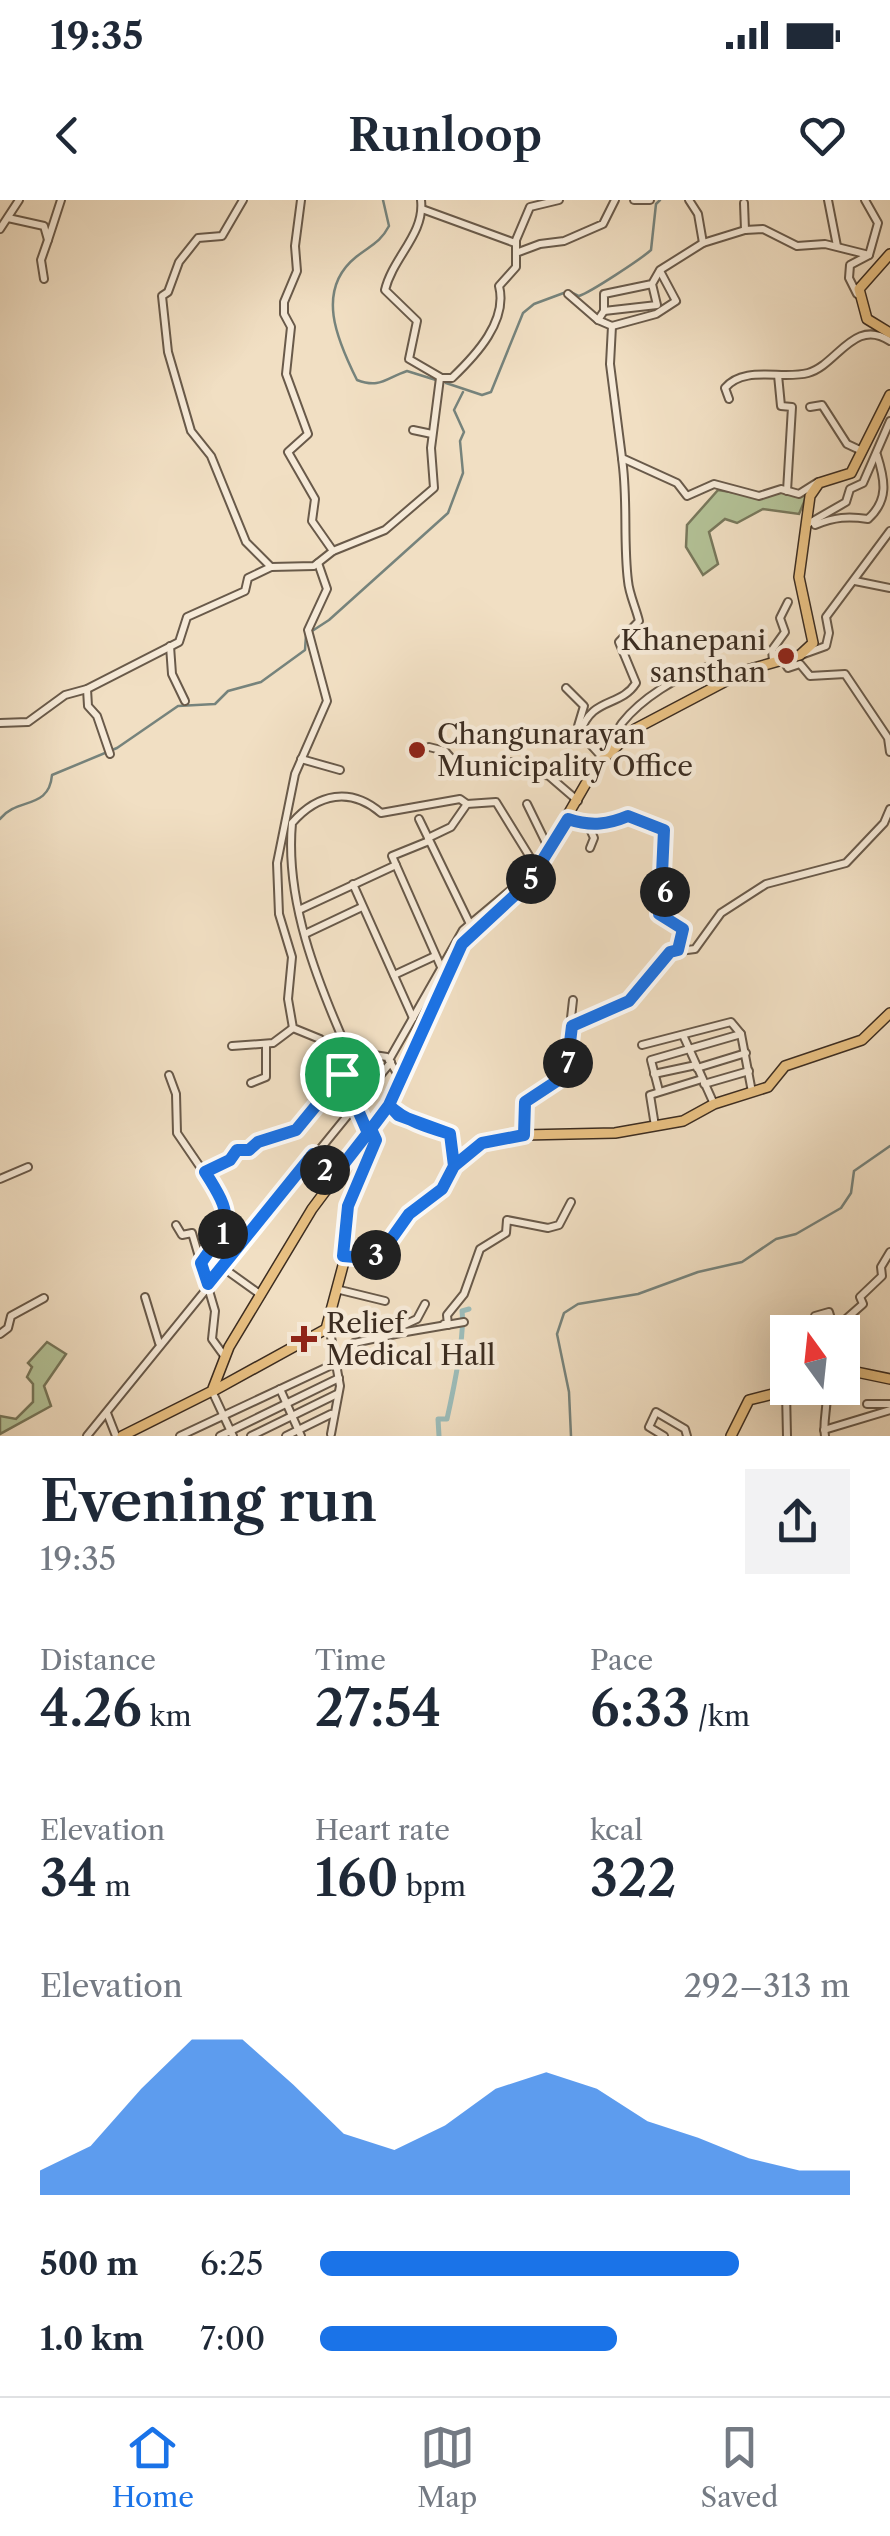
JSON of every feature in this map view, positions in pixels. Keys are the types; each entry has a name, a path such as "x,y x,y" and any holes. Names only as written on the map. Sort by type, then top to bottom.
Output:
{"main road":[{"path":"890,254 860,285 867,319 890,333"},
{"path":"212,1391 225,1358 332,1179 389,1105 462,944 529,882 598,761 635,730 747,670 800,654 813,642 799,582 810,496 819,483 846,478 890,395"},
{"path":"119,1436 316,1336 328,1324 345,1258 366,1258 382,1252 409,1214 442,1189 454,1166 482,1143 524,1135 615,1132 684,1121 714,1104 769,1086 785,1066 859,1041 890,1013"},
{"path":"860,1372 890,1379"},
{"path":"731,1436 749,1400 770,1395"}],"street":[{"path":"0,230 19,200"},
{"path":"44,279 41,260 61,200"},
{"path":"243,200 222,236 198,238 179,262 162,305 183,412 211,456 246,542 270,566"},
{"path":"301,200 295,246 297,271 284,314 291,327 286,374 308,434 288,452 316,499 312,522 333,551"},
{"path":"515,243 421,204 420,225 396,260 385,290 417,321 410,358 440,378 452,378 479,352 502,310 499,286 516,266 515,243 530,207 559,200"},
{"path":"516,254 540,244 564,241 604,224 615,200"},
{"path":"634,200 650,200"},
{"path":"690,200 698,214 702,243"},
{"path":"828,200 838,246"},
{"path":"860,299 849,278 850,265 869,255 878,223 865,200"},
{"path":"744,203 745,230"},
{"path":"8,218 44,226 48,240"},
{"path":"604,311 656,305 652,284 660,270 702,243 745,230 763,230 797,246 838,246 869,255"},
{"path":"568,294 598,320 612,326 656,314 676,302 660,270"},
{"path":"598,320 604,311 604,294 652,284"},
{"path":"582,736 584,722 597,706 630,693 636,684 619,642 640,620 628,583 623,509 628,481 610,364 612,326"},
{"path":"729,399 724,388 729,382 764,372 812,372 834,358 844,343 856,338 885,337 890,341"},
{"path":"778,375 781,406 792,407 787,491"},
{"path":"0,723 28,722 65,695 88,689 180,642 187,617 245,591 248,578 270,566 302,569 333,551 385,530 434,488 432,434 440,378"},
{"path":"810,406 822,405 847,444 862,451"},
{"path":"805,528 846,502 850,490 863,483 890,421"},
{"path":"413,430 432,434"},
{"path":"805,528 832,518 868,518 877,510 885,492 876,454"},
{"path":"622,458 677,483 686,496 714,484 759,496 787,491 799,494 819,483"},
{"path":"800,654 826,646 826,618 890,531"},
{"path":"293,1028 288,1000 292,957 279,914 277,863 288,798 327,701 308,630 326,589 318,563"},
{"path":"854,581 890,588"},
{"path":"788,602 780,618 786,632 772,650 778,661 788,668 800,664 810,676 845,674 888,738 890,752"},
{"path":"170,646 172,674 185,701"},
{"path":"566,688 584,706 578,727 598,761 616,741 622,724 647,702 671,682 706,667"},
{"path":"88,689 88,706 97,716 109,752"},
{"path":"428,747 445,750 457,765 485,772 511,762 549,776 578,802"},
{"path":"301,759 340,770"},
{"path":"86,1436 390,1061 441,967 470,924 531,873 533,862 497,802 467,804 460,800 382,813 364,799 343,795 320,800 292,823 291,840 311,964 348,1051 390,1061 400,1078"},
{"path":"441,967 392,856 452,825 467,804"},
{"path":"527,804 550,850"},
{"path":"570,1029 629,1001 670,952 695,949 721,912 766,884 846,863 884,823 890,809"},
{"path":"568,819 585,825 615,824 628,816 664,830 662,874 669,880 659,914 683,929 678,950"},
{"path":"419,819 470,924"},
{"path":"585,825 594,838 590,848"},
{"path":"301,909 396,865"},
{"path":"352,884 414,1019"},
{"path":"306,934 362,906"},
{"path":"394,975 435,956"},
{"path":"524,1135 525,1102 566,1075 573,1000"},
{"path":"642,1045 728,1021 741,1034 752,1092"},
{"path":"232,1046 266,1046 293,1028"},
{"path":"293,1028 327,1043 354,1106 376,1140 348,1206 345,1258"},
{"path":"659,1091 650,1060 741,1034"},
{"path":"683,1035 714,1104"},
{"path":"252,1083 266,1077 266,1046"},
{"path":"654,1074 746,1053"},
{"path":"655,1126 649,1098 659,1091 749,1071"},
{"path":"169,1075 176,1094 177,1132 201,1173 230,1160 237,1150 249,1150 258,1142 296,1130 342,1074"},
{"path":"389,1105 398,1115 450,1134 454,1166"},
{"path":"313,1154 332,1179"},
{"path":"0,1178 28,1167"},
{"path":"203,1258 215,1250 226,1224 222,1199 205,1172"},
{"path":"446,1325 447,1315 464,1294 480,1249 506,1233 507,1220 548,1228 558,1225 571,1202"},
{"path":"176,1225 182,1234 192,1233 203,1258 216,1316 212,1339 225,1358"},
{"path":"851,1315 863,1304 860,1296 882,1276 881,1267 890,1252"},
{"path":"222,1267 261,1295"},
{"path":"336,1290 385,1301"},
{"path":"145,1297 160,1344"},
{"path":"0,1334 8,1328 10,1316 44,1298"},
{"path":"400,1333 402,1326 417,1320 426,1304"},
{"path":"180,1436 336,1363 354,1344 464,1322"},
{"path":"328,1324 340,1378 332,1435"},
{"path":"220,1436 340,1378"},
{"path":"280,1389 300,1433"},
{"path":"212,1391 231,1434"},
{"path":"252,1436 338,1394"},
{"path":"786,1405 787,1436"},
{"path":"825,1405 824,1433 890,1408"},
{"path":"869,1417 867,1406 890,1408"},
{"path":"106,1412 119,1436"},
{"path":"664,1436 650,1427 656,1412 686,1428 688,1436"},
{"path":"286,1436 300,1433 332,1414"}],"green space":[{"path":"718,490 763,497 782,492 807,495 799,514 763,509 737,523 725,519 709,532 718,564 703,575 686,547 687,525"},
{"path":"47,1342 66,1354 44,1386 51,1406 0,1434 0,1416 16,1419 33,1402 33,1384 27,1377 32,1367 28,1363"}],"waterway":[{"path":"383,200 389,226 379,240 343,270 336,285 333,300 337,332 357,380 377,383 407,371 436,380"},
{"path":"446,383 482,395 491,392 523,313 534,304 569,291 579,296 651,250 656,204 660,200"},
{"path":"0,819 45,794 52,775 117,748 178,706 215,704 228,691 261,682 305,650 306,635 329,620 448,513 463,473 460,441 464,432 454,410 463,392"},
{"path":"571,1436 569,1392 557,1334 564,1313 578,1304 638,1294 698,1272 742,1262 776,1239 796,1234 841,1208 851,1193 854,1171 890,1146"},
{"path":"439,1436 438,1419 447,1419 455,1379 462,1311 469,1309"}],"place":[{"name":"Khanepani sansthan","path":"786,656"},
{"name":"Changunarayan Municipality Office","path":"417,750"},
{"name":"Relief Medical Hall","path":"304,1339"}],"route":[{"path":"342,1074 296,1130 258,1142 249,1150 237,1150 230,1160 205,1172 222,1199 226,1224 215,1250 201,1263 208,1284 313,1154 332,1179 356,1146 371,1129 376,1140 348,1206 343,1256 366,1258 382,1252 409,1214 442,1189 454,1166 450,1134 441,1132 398,1115 389,1105 462,944 480,922 529,882 568,819 585,825 615,824 628,816 654,824 668,834 662,847 662,874 669,880 659,914 683,929 678,950 670,952 629,1001 572,1026 568,1032 566,1075 525,1102 524,1135 482,1143 454,1166 450,1142 450,1134 398,1115 389,1105 376,1125 371,1129 368,1133 354,1106 342,1074"}]}
